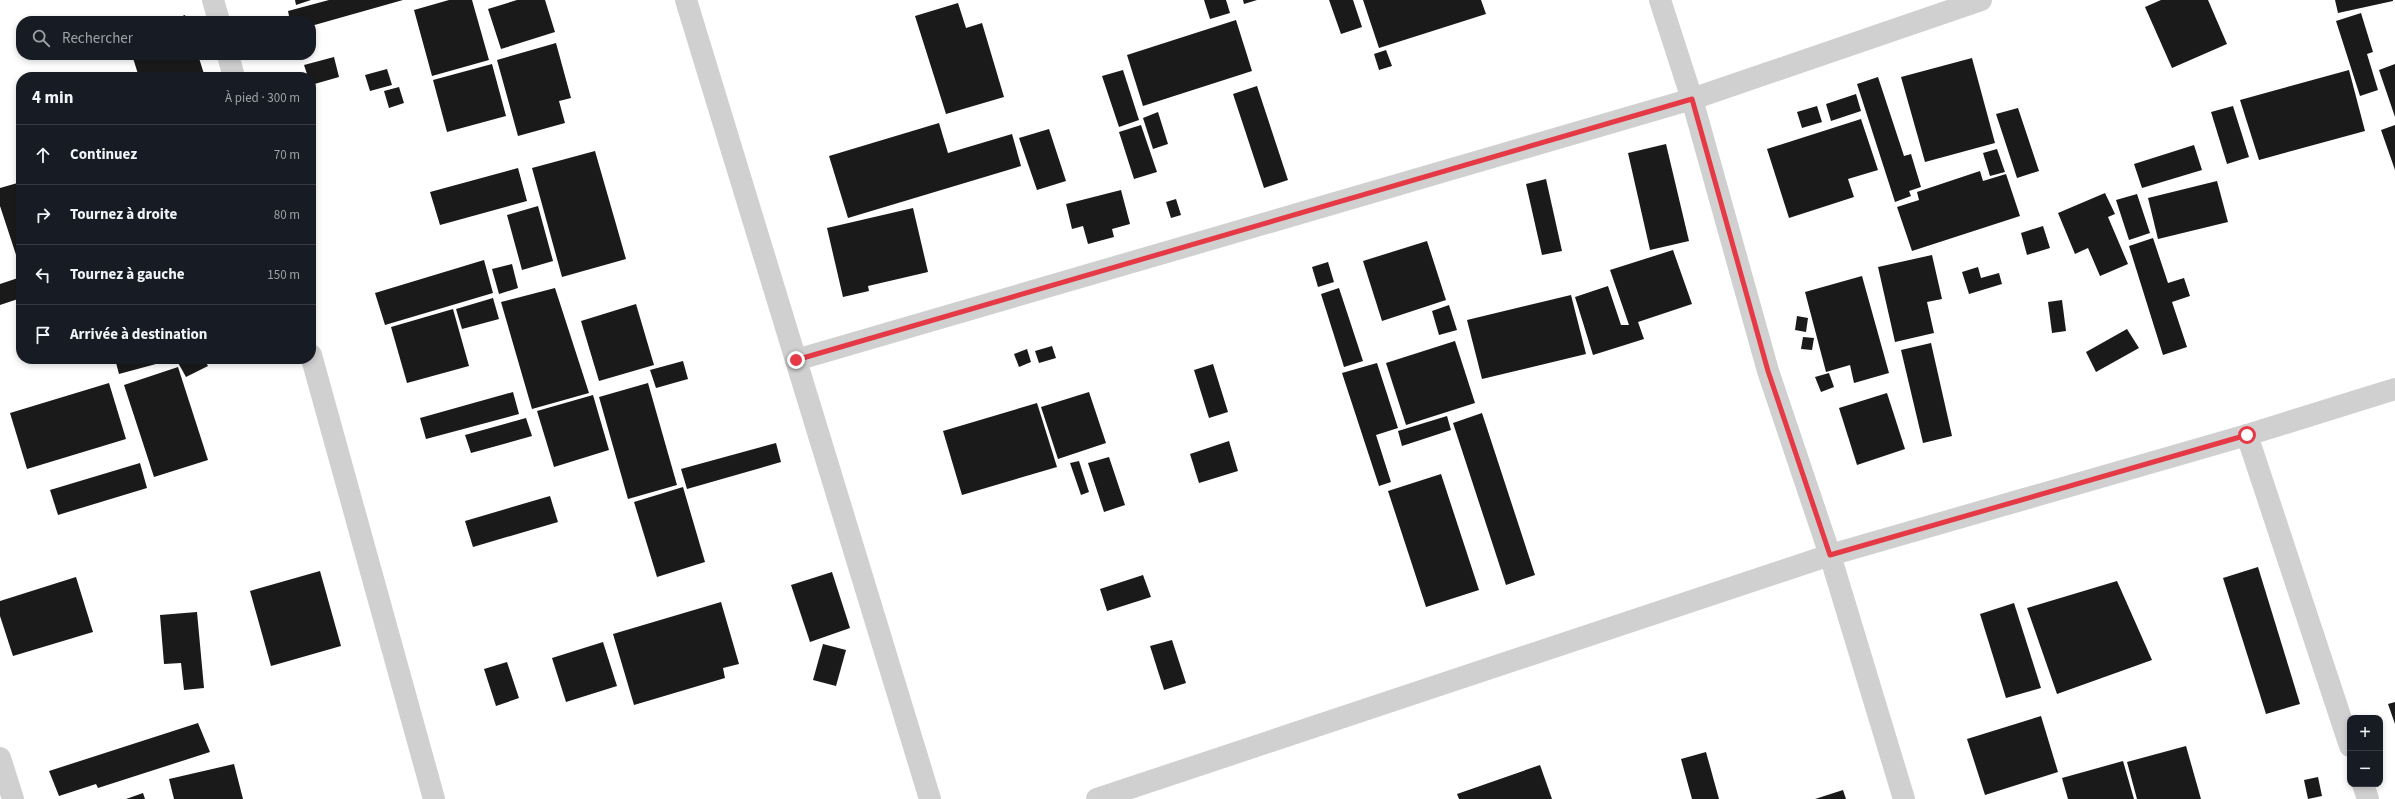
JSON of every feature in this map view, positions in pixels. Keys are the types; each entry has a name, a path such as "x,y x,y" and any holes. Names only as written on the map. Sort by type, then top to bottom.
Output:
{"street":[{"path":"213,0 218,16"},
{"path":"686,0 930,799"},
{"path":"1660,0 1692,99 1768,371 1830,555 1904,799"},
{"path":"796,360 1692,99 1980,0"},
{"path":"229,60 233,72"},
{"path":"313,364 434,799"},
{"path":"1096,799 1830,555 2247,435 2395,389"},
{"path":"2247,435 2347,737"},
{"path":"0,758 13,799"},
{"path":"2364,787 2368,799"}],"building":[{"path":"295,0 311,0 296,5"},
{"path":"329,0 403,0 316,25 316,16 289,16 288,11"},
{"path":"449,0 472,0 489,60 432,76 414,10"},
{"path":"517,0 545,0 555,32 501,49 488,9"},
{"path":"1204,0 1226,0 1230,13 1210,19"},
{"path":"1243,0 1257,0 1244,4"},
{"path":"1329,0 1353,0 1362,27 1341,34"},
{"path":"1363,0 1481,0 1486,14 1379,48"},
{"path":"2161,0 2208,0 2227,44 2172,68 2145,7"},
{"path":"2335,0 2393,0 2393,1 2338,13"},
{"path":"958,3 966,28 982,23 1004,97 946,114 915,16"},
{"path":"2361,13 2373,52 2367,54 2378,90 2360,96 2336,21"},
{"path":"1236,20 1252,71 1143,106 1127,55"},
{"path":"556,43 571,98 559,101 565,123 518,136 497,60"},
{"path":"1386,50 1392,66 1379,70 1374,54"},
{"path":"334,57 339,77 316,84 316,72 306,72 304,65"},
{"path":"1972,58 1995,143 1925,162 1901,77"},
{"path":"134,60 200,60 203,72 137,72"},
{"path":"492,64 506,116 447,132 433,80"},
{"path":"2395,64 2395,117 2379,70"},
{"path":"387,69 392,85 370,91 365,75"},
{"path":"1123,70 1139,120 1119,127 1102,76"},
{"path":"2349,70 2365,131 2259,160 2240,100"},
{"path":"1878,77 1904,156 1911,154 1921,187 1909,191 1911,196 1895,202 1857,84"},
{"path":"1257,86 1288,180 1264,188 1233,94"},
{"path":"399,87 404,103 389,108 384,91"},
{"path":"1856,94 1861,111 1831,121 1826,104"},
{"path":"1817,106 1822,122 1802,128 1797,112"},
{"path":"2233,106 2249,157 2227,164 2211,112"},
{"path":"2018,108 2039,171 2017,178 1996,114"},
{"path":"1158,112 1168,144 1153,149 1143,118"},
{"path":"1861,119 1878,170 1848,179 1854,197 1789,218 1767,149"},
{"path":"939,123 948,153 1012,134 1021,166 848,218 829,156"},
{"path":"1141,125 1157,172 1134,179 1119,132"},
{"path":"2395,125 2395,170 2381,130"},
{"path":"1049,129 1066,181 1037,190 1019,138"},
{"path":"1666,144 1689,241 1650,250 1628,153"},
{"path":"2194,145 2202,170 2142,188 2134,164"},
{"path":"1997,149 2005,172 1990,176 1983,153"},
{"path":"595,151 626,259 562,277 532,168"},
{"path":"518,168 527,201 440,225 430,192"},
{"path":"1980,171 1983,181 2006,174 2020,216 1912,251 1897,207 1919,200 1917,192"},
{"path":"1546,179 1562,251 1542,255 1526,184"},
{"path":"2217,181 2228,222 2158,239 2148,198"},
{"path":"16,183 16,255 0,206 0,188"},
{"path":"1121,190 1130,224 1112,229 1114,237 1088,244 1083,226 1072,229 1066,204"},
{"path":"2105,193 2115,214 2108,217 2128,264 2100,276 2088,248 2075,254 2058,213"},
{"path":"2137,194 2150,233 2129,240 2116,200"},
{"path":"1176,199 1181,215 1171,218 1166,202"},
{"path":"538,206 553,261 522,270 507,215"},
{"path":"913,208 928,272 868,286 869,291 843,297 827,228"},
{"path":"2043,226 2050,248 2027,255 2021,233"},
{"path":"2153,238 2168,283 2184,278 2190,296 2172,302 2187,347 2163,355 2129,246"},
{"path":"1427,241 1446,300 1382,321 1363,261"},
{"path":"1673,250 1692,304 1638,322 1644,339 1593,355 1575,297 1608,286 1621,325 1629,325 1610,270"},
{"path":"1932,255 1942,299 1927,302 1934,333 1895,342 1878,267"},
{"path":"484,260 493,293 385,325 375,293"},
{"path":"1328,262 1334,282 1318,287 1312,267"},
{"path":"512,264 518,288 499,294 492,269"},
{"path":"1978,267 1981,278 1999,273 2002,284 1969,294 1962,272"},
{"path":"1862,276 1889,373 1854,383 1850,365 1826,372 1805,292"},
{"path":"16,279 16,300 0,305 0,284"},
{"path":"555,288 589,393 532,409 501,302"},
{"path":"1339,288 1363,361 1344,367 1321,294"},
{"path":"1571,295 1586,354 1482,379 1467,320"},
{"path":"493,298 499,319 462,329 456,309"},
{"path":"2062,300 2066,331 2052,333 2048,302"},
{"path":"636,304 654,365 599,381 581,321"},
{"path":"1449,305 1457,330 1439,335 1432,311"},
{"path":"453,309 469,366 407,383 391,327"},
{"path":"1797,316 1808,318 1806,332 1795,330"},
{"path":"2127,329 2139,348 2096,372 2086,352"},
{"path":"1803,337 1814,338 1812,350 1801,349"},
{"path":"1455,341 1475,403 1406,425 1386,363"},
{"path":"1931,343 1952,436 1923,443 1901,350"},
{"path":"1052,346 1056,358 1039,363 1035,351"},
{"path":"1027,349 1031,362 1019,367 1014,354"},
{"path":"683,361 688,379 656,388 650,370"},
{"path":"1377,363 1398,428 1376,435 1391,482 1379,486 1342,373"},
{"path":"116,364 156,364 119,374"},
{"path":"179,364 207,364 208,366 186,377"},
{"path":"1213,364 1228,412 1209,418 1194,370"},
{"path":"178,367 208,460 154,477 124,385"},
{"path":"1829,373 1834,387 1821,392 1815,377"},
{"path":"109,383 126,439 27,469 10,413"},
{"path":"648,383 677,485 628,499 599,397"},
{"path":"513,392 519,414 426,439 420,418"},
{"path":"1089,392 1106,443 1058,459 1041,407"},
{"path":"1887,393 1905,449 1857,465 1839,408"},
{"path":"593,395 609,450 554,467 537,411"},
{"path":"1037,403 1057,467 962,495 943,431"},
{"path":"1482,413 1535,575 1506,585 1453,423"},
{"path":"1447,416 1451,430 1402,446 1398,431"},
{"path":"526,418 532,436 471,453 465,435"},
{"path":"1229,441 1238,471 1199,483 1190,454"},
{"path":"776,443 781,462 687,489 681,469"},
{"path":"1109,457 1125,505 1104,512 1088,463"},
{"path":"1079,461 1089,492 1081,495 1070,463"},
{"path":"140,463 147,488 58,515 50,490"},
{"path":"1441,474 1479,590 1426,607 1388,491"},
{"path":"683,487 705,562 657,577 634,502"},
{"path":"550,496 558,522 473,547 465,521"},
{"path":"2258,567 2300,704 2266,714 2223,578"},
{"path":"320,571 341,646 271,666 250,591"},
{"path":"832,572 850,628 810,642 791,585"},
{"path":"1143,575 1151,597 1107,611 1100,589"},
{"path":"76,577 93,632 13,656 0,616 0,601"},
{"path":"2117,581 2152,660 2057,694 2027,608"},
{"path":"721,602 739,664 723,668 725,678 634,705 613,634"},
{"path":"2014,603 2041,688 2006,698 1980,614"},
{"path":"197,612 204,688 184,690 181,663 164,664 160,615"},
{"path":"1172,640 1186,683 1164,690 1150,646"},
{"path":"603,642 617,686 566,702 552,658"},
{"path":"823,644 846,650 836,686 813,680"},
{"path":"507,662 519,698 496,706 484,669"},
{"path":"2395,702 2395,724 2388,704"},
{"path":"2041,716 2058,772 1985,795 1967,739"},
{"path":"198,723 210,752 98,788 96,784 59,796 49,771"},
{"path":"2186,746 2201,799 2137,799 2127,762"},
{"path":"1706,752 1719,799 1692,799 1681,759"},
{"path":"2123,761 2134,799 2068,799 2062,778"},
{"path":"234,764 243,799 174,799 169,779"},
{"path":"1540,765 1552,799 1459,799 1457,794"},
{"path":"2318,777 2322,796 2308,799 2304,780"},
{"path":"1843,790 1846,799 1815,799"},
{"path":"143,793 145,799 126,799"}],"route":[{"path":"796,360 1692,99 1768,371 1830,555 2247,435"}]}
